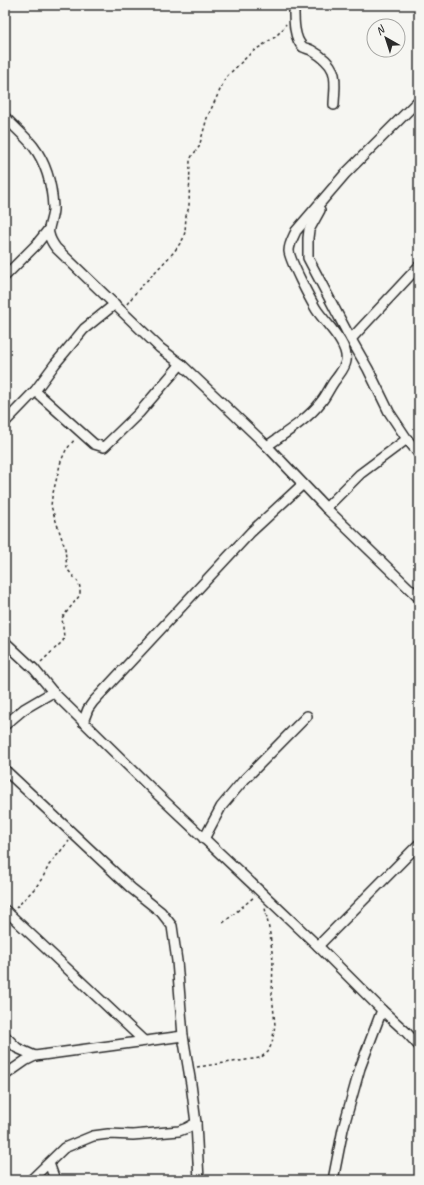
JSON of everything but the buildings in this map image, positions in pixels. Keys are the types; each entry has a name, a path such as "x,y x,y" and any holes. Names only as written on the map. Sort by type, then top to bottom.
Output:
{"street":[{"path":"294,5 295,30 303,47 321,56 334,72 334,105"},
{"path":"267,446 317,407 346,362 345,350 340,340 316,309 293,264 289,252 290,242 296,231 345,174 419,100"},
{"path":"5,117 33,146 44,166 50,184 53,209 52,220 48,230 36,245 5,276"},
{"path":"345,174 313,221 309,230 308,258 368,369 389,412 419,454"},
{"path":"48,230 49,236 56,248"},
{"path":"36,245 48,244 56,248 160,348 181,364 267,446 326,508 419,598"},
{"path":"351,339 419,266"},
{"path":"5,422 35,391 84,329 119,307"},
{"path":"35,391 94,444 104,447 139,413 181,364"},
{"path":"326,508 360,474 407,439"},
{"path":"83,722 88,709 251,532 303,484"},
{"path":"5,642 34,669 53,692 83,722 259,893 318,946 419,1046"},
{"path":"5,725 24,709 53,692"},
{"path":"71,710 88,709"},
{"path":"204,839 221,807 242,782 307,716"},
{"path":"5,770 131,888 161,912 172,926 177,961 183,1036 196,1122 200,1180"},
{"path":"318,946 419,844"},
{"path":"8,913 144,1041"},
{"path":"332,1180 343,1129 360,1068 382,1010"},
{"path":"5,1036 17,1048 35,1056"},
{"path":"5,1075 35,1056 183,1036"},
{"path":"31,1180 64,1148 92,1136 108,1134 133,1135 179,1131 196,1122"},
{"path":"49,1163 55,1180"}],"path":[{"path":"119,307 137,291 174,252 183,239 186,216 189,207 190,160 199,147 207,118 226,77 252,52 283,30 287,21"},
{"path":"34,669 63,641 62,618 80,595 79,583 67,569 65,548 51,506 61,461 66,450 80,432"},
{"path":"8,913 36,887 54,858 74,835"},
{"path":"189,1068 260,1058 268,1052 272,1043 275,1025 272,994 273,960 266,911 259,893 223,923"}]}
